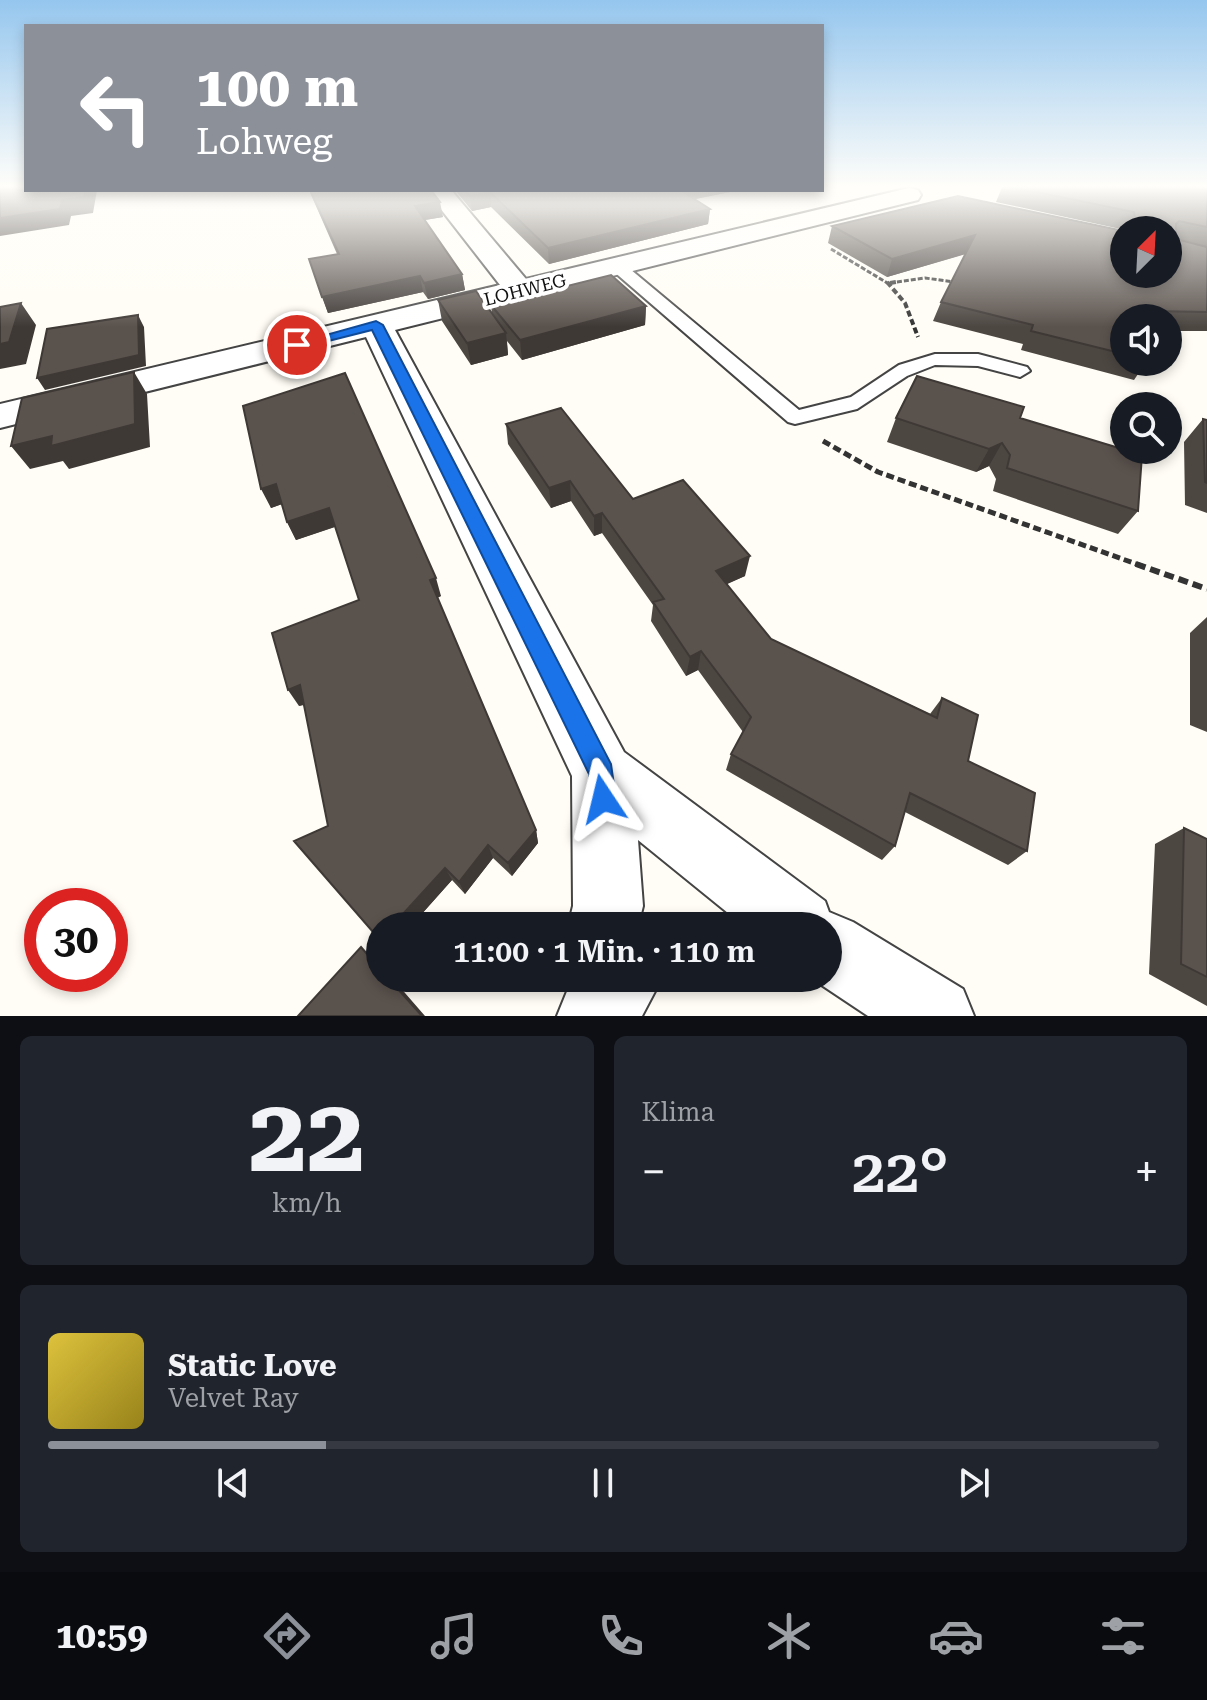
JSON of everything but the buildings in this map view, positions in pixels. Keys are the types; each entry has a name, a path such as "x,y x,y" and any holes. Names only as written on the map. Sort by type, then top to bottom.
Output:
{"street":[{"path":"472,232 520,291"},
{"name":"LOHWEG","path":"0,416 766,232"},
{"path":"376,325 602,773 606,912"},
{"path":"602,773 782,912"},
{"path":"842,956 936,1016"},
{"path":"583,1016 588,992"},
{"path":"595,1016 614,992"}],"lane":[{"path":"618,267 795,417 855,402 907,369 924,363 958,357 984,360 1020,371"}],"path":[{"path":"804,232 889,283 908,305 924,363"},
{"path":"889,283 925,278 962,283"},
{"path":"795,417 826,444 878,472 1207,589"}],"route":[{"path":"297,345 376,325 602,773 603,799"}]}
